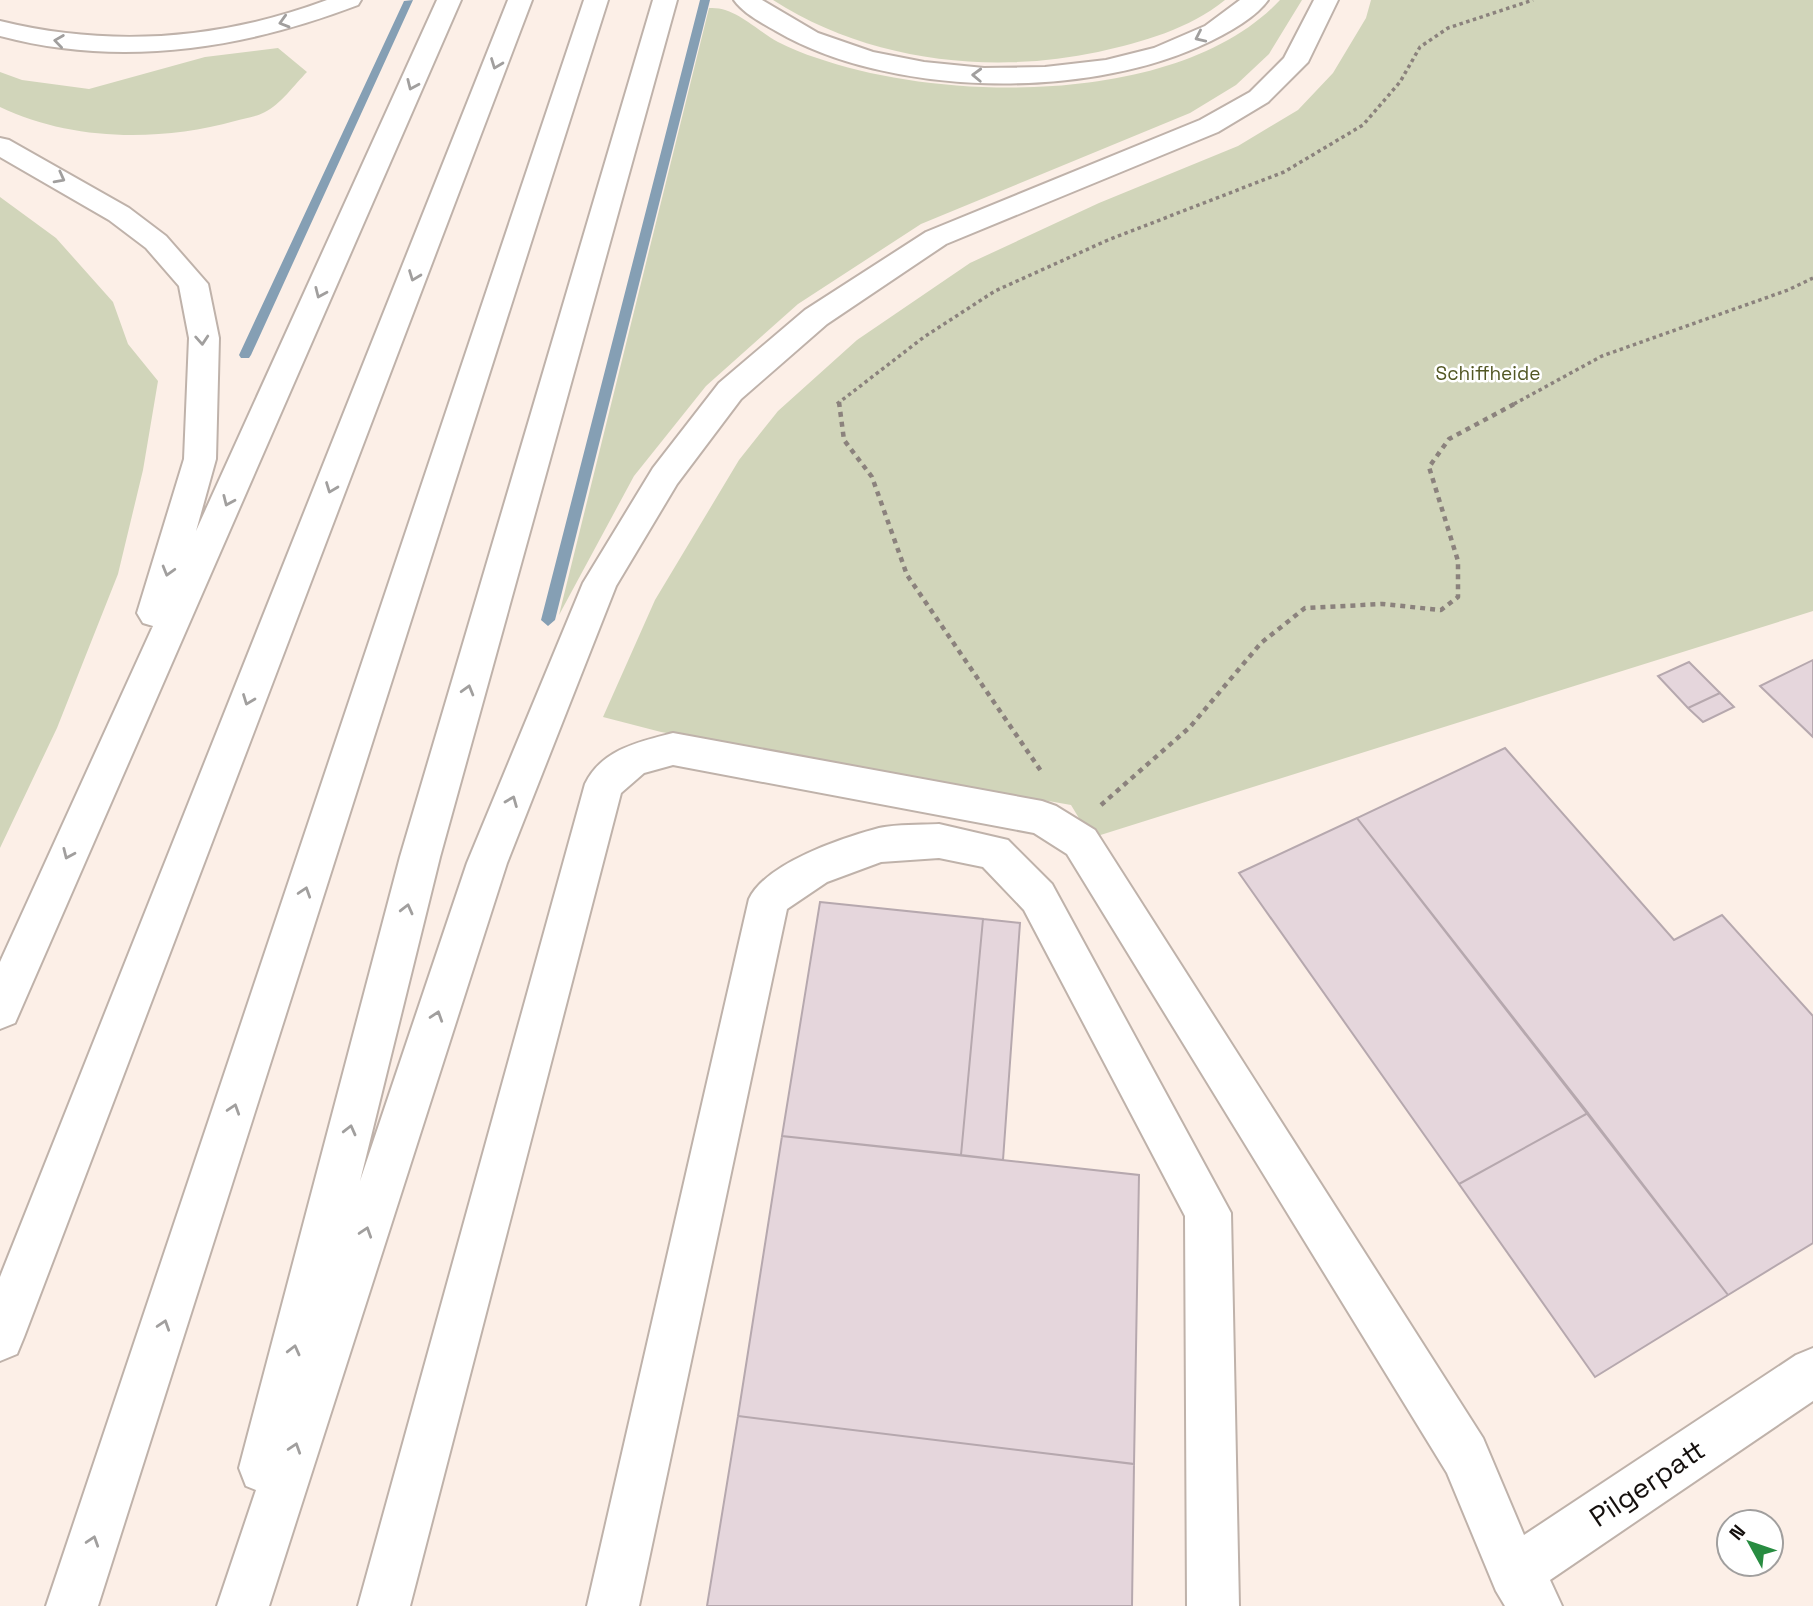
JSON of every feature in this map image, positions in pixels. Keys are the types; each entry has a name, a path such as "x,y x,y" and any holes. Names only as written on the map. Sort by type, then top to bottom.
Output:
{"main road":[{"path":"0,28 71,43 190,41 270,26 349,0"},
{"path":"0,1009 449,0"},
{"path":"0,1337 520,0"},
{"path":"72,1606 596,0"},
{"path":"228,1606 420,857 665,0"},
{"path":"746,0 791,30 852,54 924,70 1001,76 1079,71 1149,57 1209,33 1234,19 1256,0"},
{"path":"243,1606 487,863 600,583 665,476 730,391 816,317 936,238 1209,126 1259,97 1295,62 1326,0"},
{"path":"0,146 100,202 156,242 193,284 204,338 200,459 159,603 96,792"},
{"path":"384,1606 604,784 632,760 673,749 1042,818 1080,842 1465,1456 1525,1589"},
{"path":"613,1606 769,899 813,869 881,845 939,841 993,852 1038,897 1208,1213 1213,1606"},
{"name":"Pilgerpatt","path":"1525,1589 1813,1372"}],"path":[{"path":"1042,818 1049,782 907,575 872,477 844,440 837,402 924,337 995,291 1108,240 1284,172 1363,125 1400,82 1420,47 1448,28 1533,0"},
{"path":"1080,842 1102,803 1191,727 1261,643 1305,608 1382,604 1441,610 1458,597 1458,561 1429,467 1449,439 1602,356 1788,290 1813,278"}],"green space":[{"path":"773,0 1225,0 1181,27 1132,44 1057,59 972,62 889,49 849,37 810,21"},
{"path":"1280,0 1302,0 1269,54 1236,85 1190,113 921,224 798,304 706,386 634,476 559,615 709,8 728,11 778,42 802,53 870,73 929,83 994,87 1059,86 1124,77 1184,60 1237,35"},
{"name":"Schiffheide","path":"1371,0 1813,0 1813,611 1091,838 1071,805 661,732 603,717 655,600 739,460 778,411 857,340 970,263 1099,203 1238,146 1298,110 1333,73 1366,18"},
{"path":"278,48 307,72 271,109 206,128 146,135 86,132 27,118 0,107 0,72 22,80 89,89 205,57"},
{"path":"0,197 56,238 113,302 128,344 158,381 143,470 118,574 57,728 0,848"}],"building":[{"path":"1813,660 1813,737 1760,686"},
{"path":"1689,662 1720,693 1688,708 1658,676"},
{"path":"1720,693 1734,707 1703,722 1688,708"},
{"path":"1505,748 1674,940 1722,915 1813,1016 1813,1243 1728,1295 1357,818"},
{"path":"1357,818 1588,1113 1459,1184 1239,873"},
{"path":"820,902 983,919 961,1155 782,1136"},
{"path":"983,919 1020,923 1003,1160 961,1155"},
{"path":"1588,1113 1728,1295 1595,1377 1459,1184"},
{"path":"782,1136 1139,1175 1134,1464 738,1416"},
{"path":"738,1416 1134,1464 1132,1606 707,1606"}],"waterway":[{"path":"548,620 705,0"},
{"path":"245,355 409,1"}]}
